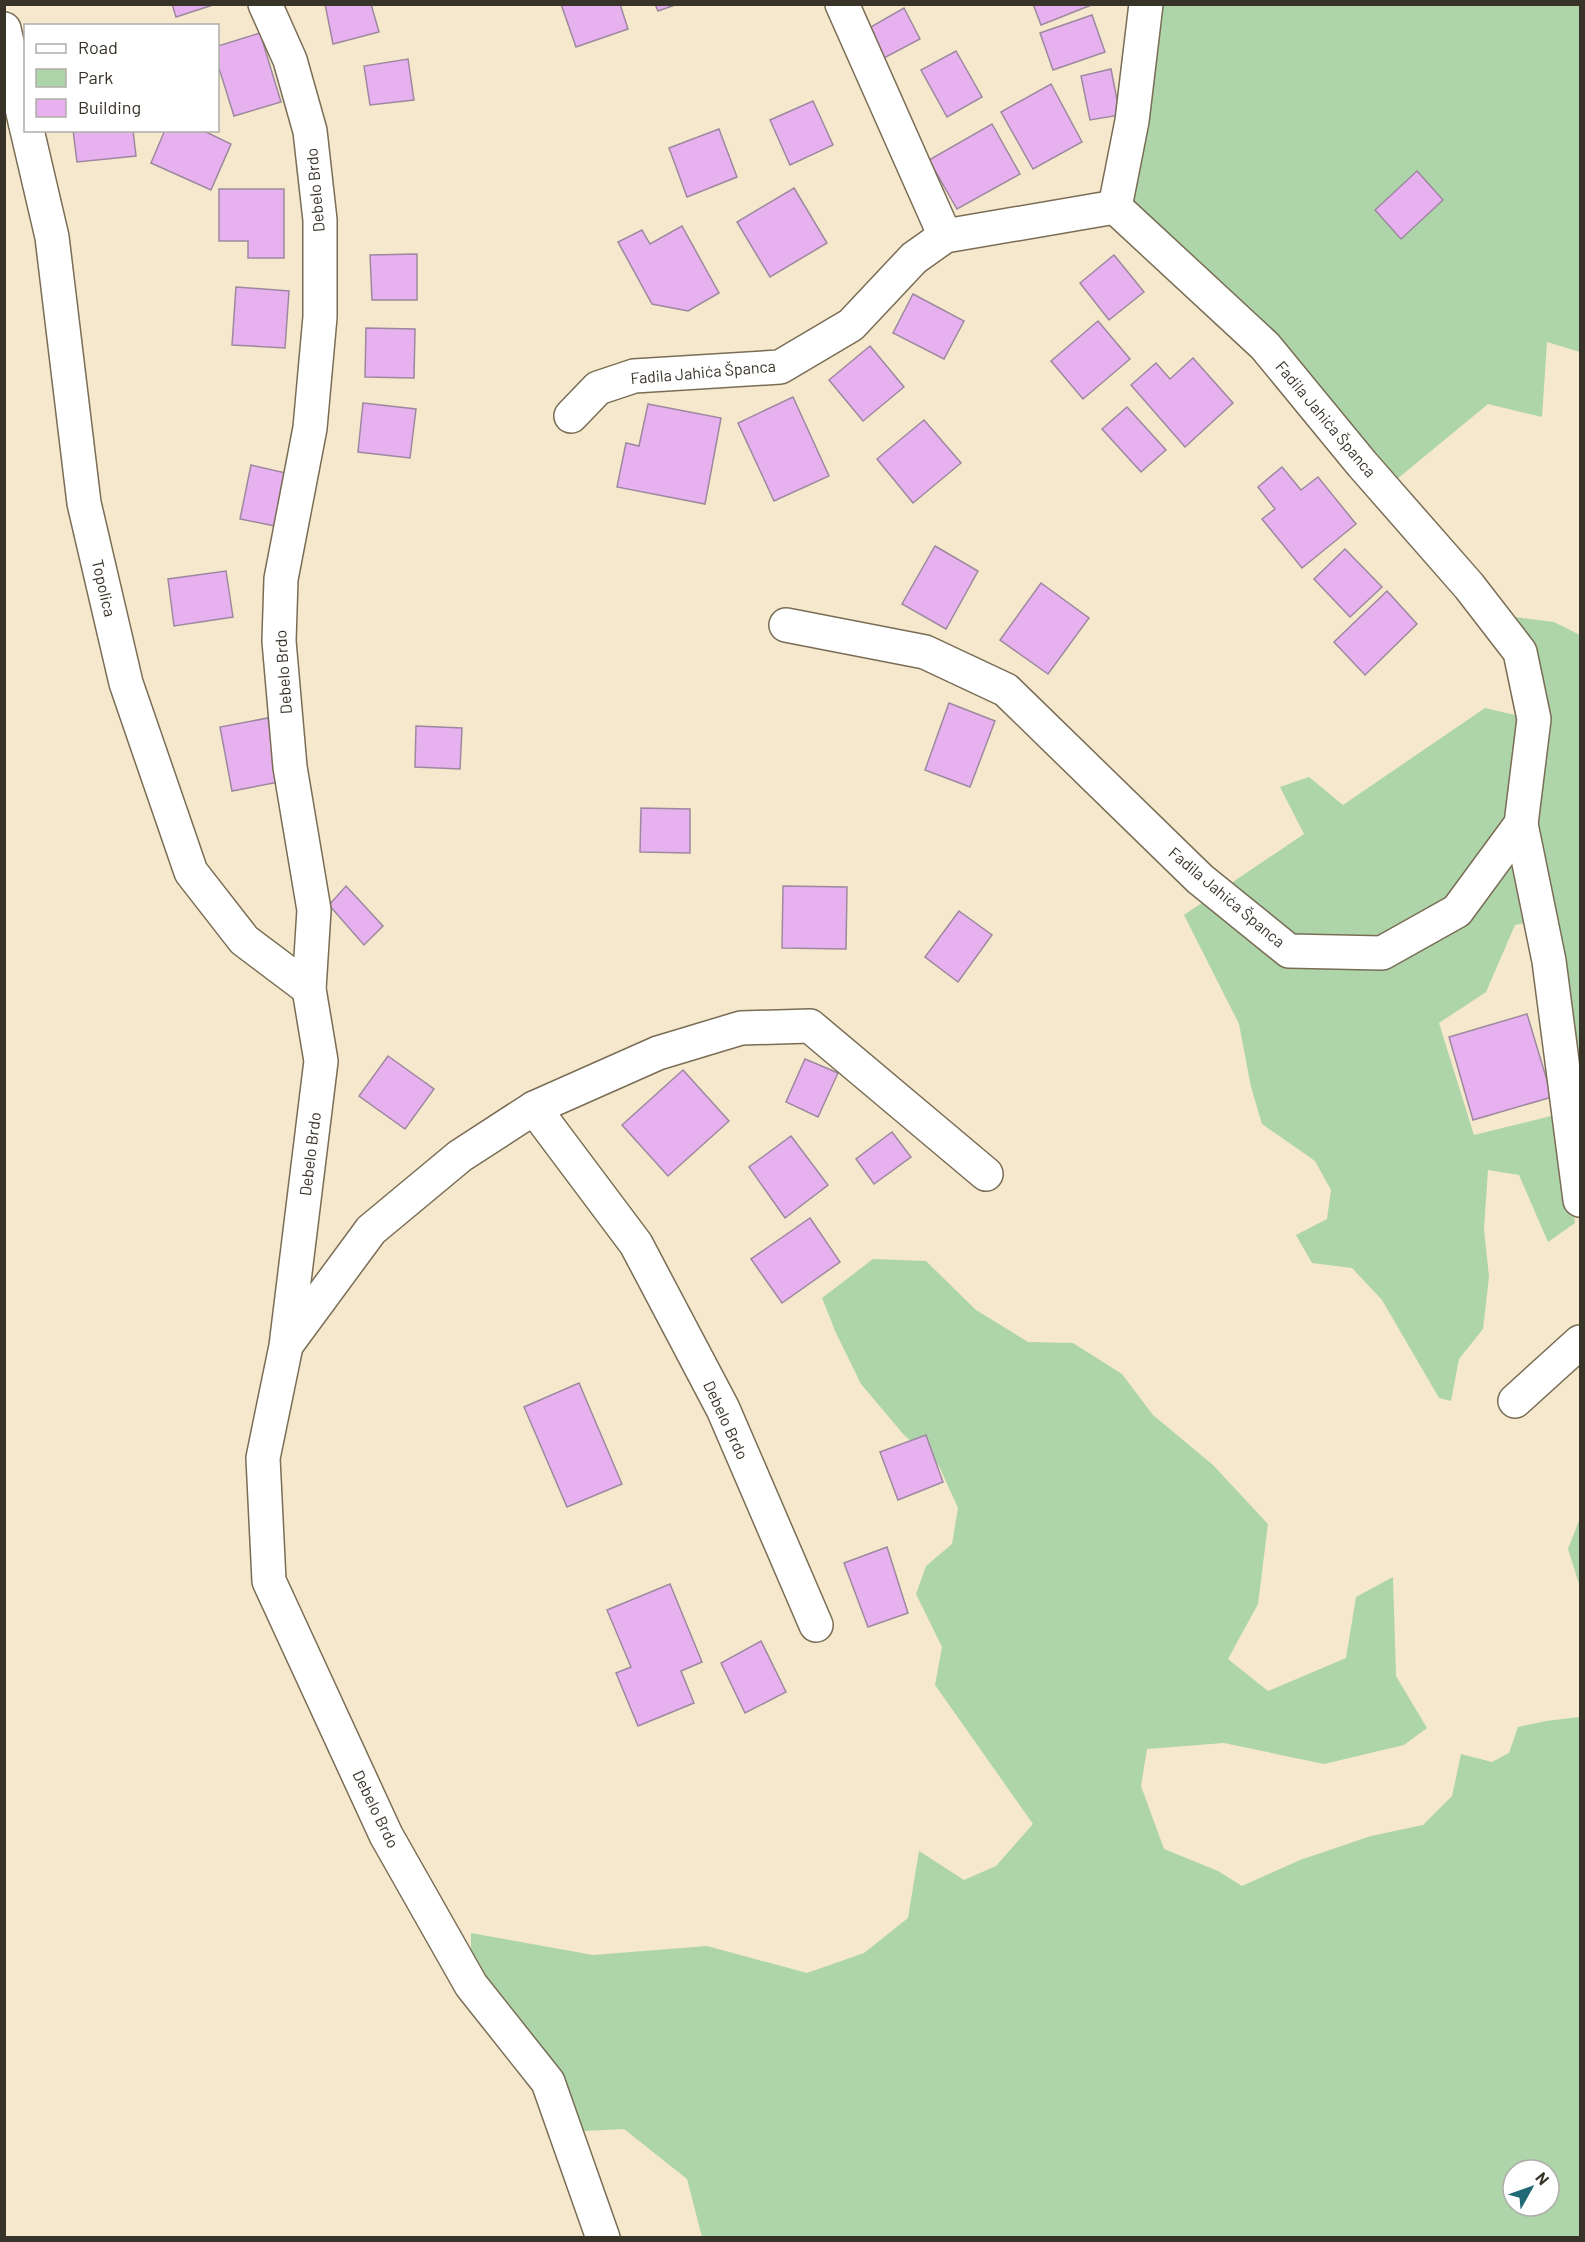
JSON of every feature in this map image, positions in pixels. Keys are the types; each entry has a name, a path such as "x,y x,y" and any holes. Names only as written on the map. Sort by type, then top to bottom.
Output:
{"street":[{"name":"Debelo Brdo","path":"265,4 290,60 310,131 320,220 320,317 310,428 281,579 279,641 290,767 314,910 309,989 321,1061 286,1346 263,1458 269,1581 386,1835 471,1985 548,2082 603,2238"},
{"path":"842,4 945,236"},
{"path":"1115,207 1132,121 1146,4"},
{"name":"Topolica","path":"4,29 24,119"},
{"name":"Topolica","path":"27,132 52,237 84,503 126,683 191,872 244,940 309,989"},
{"name":"Fadila Jahića Španca","path":"571,416 598,388 634,376 780,367 851,325 915,258 945,236 1115,207 1265,346 1362,464 1469,586 1520,652 1534,719 1521,824 1457,910 1382,953 1289,951 1200,879 1006,690 925,652 786,625"},
{"path":"1521,824 1549,961 1581,1200"},
{"name":"Debelo Brdo","path":"286,1346 371,1230 459,1156 534,1108 658,1053 741,1028 810,1026 986,1174"},
{"name":"Debelo Brdo","path":"534,1108 636,1244 723,1409 816,1625"},
{"path":"1515,1401 1581,1342"}],"green space":[{"path":"1146,5 1580,5 1580,352 1547,342 1542,417 1488,404 1385,489 1115,207"},
{"path":"1492,614 1554,622 1580,635 1580,1095 1553,917 1515,925 1486,992 1439,1023 1474,1135 1559,1114 1575,1223 1548,1242 1519,1175 1488,1170 1484,1229 1489,1277 1483,1329 1459,1359 1451,1401 1439,1398 1382,1300 1352,1268 1312,1263 1296,1235 1327,1219 1331,1190 1315,1161 1262,1124 1251,1087 1239,1024 1184,915 1304,834 1280,787 1309,777 1343,805 1485,708 1533,719"},
{"path":"873,1259 926,1261 976,1310 1028,1342 1073,1343 1122,1374 1153,1415 1213,1465 1268,1524 1258,1604 1228,1659 1268,1691 1346,1658 1356,1597 1393,1577 1396,1676 1427,1728 1404,1745 1324,1764 1224,1743 1147,1749 1141,1786 1164,1849 1218,1871 1242,1886 1300,1860 1371,1836 1423,1825 1452,1796 1461,1754 1492,1762 1509,1753 1518,1727 1580,1717 1580,2237 702,2237 687,2179 624,2129 565,2132 471,1985 471,1933 593,1955 707,1946 807,1973 864,1953 908,1918 919,1851 964,1880 996,1866 1033,1824 935,1685 942,1647 916,1594 926,1566 952,1544 958,1508 939,1466 904,1435 861,1384 822,1298"},
{"path":"1580,1518 1580,1587 1568,1549"}],"building":[{"path":"172,4 216,4 176,17"},
{"path":"325,4 371,4 379,32 333,44"},
{"path":"561,4 620,4 628,29 576,47"},
{"path":"655,4 678,4 658,11"},
{"path":"1033,4 1094,4 1041,25"},
{"path":"904,8 920,39 884,58 869,28"},
{"path":"1092,15 1105,52 1053,70 1040,33"},
{"path":"260,33 281,102 234,116 219,68 219,46"},
{"path":"956,51 982,97 947,117 921,70"},
{"path":"408,59 414,100 370,105 364,66"},
{"path":"1111,69 1120,115 1090,120 1081,76"},
{"path":"1051,84 1082,142 1033,169 1001,112"},
{"path":"813,101 833,145 790,165 770,120"},
{"path":"992,124 1020,174 957,209 929,160"},
{"path":"719,129 737,177 687,197 669,148"},
{"path":"73,132 133,132 136,156 77,162"},
{"path":"164,132 206,132 231,144 211,190 151,163"},
{"path":"1417,171 1443,200 1401,239 1375,210"},
{"path":"794,188 827,243 770,277 737,222"},
{"path":"219,189 284,189 284,258 248,258 248,241 219,241"},
{"path":"682,226 719,293 688,311 652,304 618,242 642,230 650,244"},
{"path":"417,254 417,300 372,300 370,255"},
{"path":"1114,255 1144,292 1109,320 1080,283"},
{"path":"236,287 289,291 285,348 232,345"},
{"path":"913,294 964,321 944,359 893,333"},
{"path":"1098,321 1130,359 1083,399 1051,361"},
{"path":"366,328 415,329 414,378 365,377"},
{"path":"870,346 904,387 863,421 829,380"},
{"path":"1193,358 1233,403 1185,447 1131,385 1156,363 1170,379"},
{"path":"793,397 829,476 774,501 738,423"},
{"path":"363,403 416,409 410,458 358,452"},
{"path":"648,404 721,418 705,504 617,487 626,443 639,446"},
{"path":"1127,407 1166,450 1141,472 1102,429"},
{"path":"924,420 961,463 913,503 877,459"},
{"path":"251,465 290,474 280,527 240,519"},
{"path":"1282,467 1301,490 1318,477 1356,524 1302,568 1262,519 1275,509 1258,487"},
{"path":"935,546 978,571 946,629 902,604"},
{"path":"1345,549 1382,587 1350,617 1314,579"},
{"path":"226,571 233,617 174,626 168,579"},
{"path":"1041,583 1089,618 1048,674 1000,640"},
{"path":"1387,591 1417,624 1365,675 1334,642"},
{"path":"949,703 995,721 970,787 925,770"},
{"path":"268,718 279,782 232,791 220,727"},
{"path":"416,726 462,728 460,769 415,767"},
{"path":"641,808 690,809 690,853 640,852"},
{"path":"346,886 383,926 364,945 329,905"},
{"path":"783,886 847,887 846,949 782,948"},
{"path":"959,911 992,935 958,982 925,957"},
{"path":"1527,1014 1552,1097 1473,1120 1449,1037"},
{"path":"388,1056 434,1089 405,1129 359,1096"},
{"path":"805,1059 838,1073 818,1117 786,1102"},
{"path":"683,1070 729,1121 668,1176 622,1125"},
{"path":"892,1132 911,1157 874,1184 856,1159"},
{"path":"791,1136 828,1185 785,1218 749,1167"},
{"path":"810,1218 840,1262 782,1303 751,1259"},
{"path":"579,1383 622,1484 567,1507 524,1407"},
{"path":"926,1435 943,1482 898,1500 880,1452"},
{"path":"887,1547 908,1613 868,1627 844,1563"},
{"path":"670,1584 702,1662 681,1671 694,1703 638,1726 616,1673 631,1667 607,1610"},
{"path":"761,1641 786,1692 745,1713 721,1663"}]}
